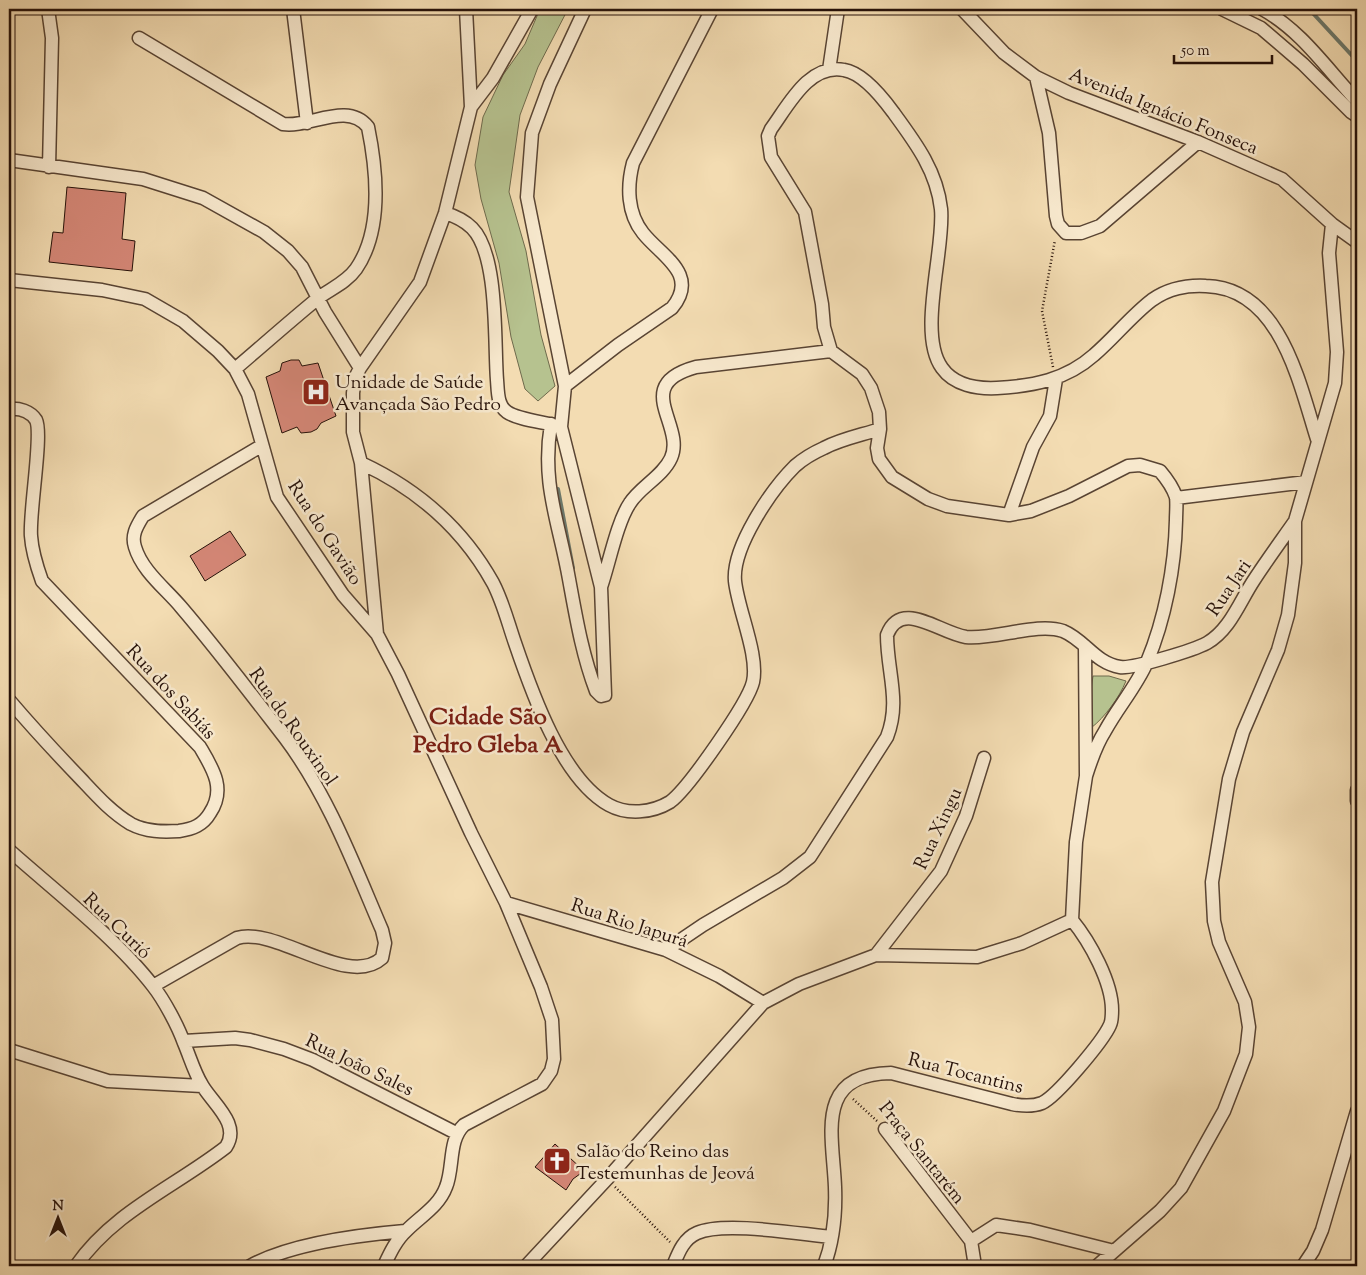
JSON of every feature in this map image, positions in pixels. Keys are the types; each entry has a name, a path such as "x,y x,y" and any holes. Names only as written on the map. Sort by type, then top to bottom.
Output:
{"street":[{"path":"48,9 52,38 50,167"},
{"path":"293,9 307,123"},
{"path":"384,1266 392,1249 406,1231 434,1206 446,1188 456,1133 464,1125 542,1084 551,1071 554,1059 552,1020 541,987 506,903 377,634 361,463 353,432 352,410 355,378 420,282 446,214 472,107 466,9"},
{"path":"472,107 493,78 532,9"},
{"path":"556,426 601,587 606,683 605,695 601,696 594,685 579,635 547,472 546,451 556,426 565,386 526,197 532,133 541,107 585,9"},
{"path":"565,386 618,345 672,308 678,301 682,282 679,272 669,258 643,232 632,209 628,194 629,178 637,154 712,9"},
{"path":"829,70 838,9"},
{"name":"Avenida Ignácio Fonseca","path":"962,9 1004,53 1036,77 1069,93 1198,142 1282,179 1332,224 1357,242"},
{"path":"1222,9 1261,28 1356,109"},
{"path":"1262,9 1272,14 1315,52 1356,109"},
{"path":"139,38 274,120 292,125 340,115 362,120 368,127 371,142 375,200 370,240 355,270 342,283 318,298 235,369"},
{"path":"1086,776 1102,737 1133,689 1147,662 1158,629 1171,571 1176,498 1160,471 1134,465 1116,471 1069,496 1038,508 1009,516 947,506 907,487 892,477 879,459 877,448 880,429 879,412 871,388 862,374 831,351 824,327 822,304 805,212 772,157 768,136 774,124 806,82 818,73 829,70 843,69 855,74 884,100 925,157 933,175 941,209 932,321 935,353 942,368 963,384 986,389 1024,386 1056,379 1094,355 1152,301 1168,290 1189,285 1220,286 1239,294 1259,308 1277,330 1298,380 1317,439"},
{"path":"1036,77 1049,133 1058,224 1066,233 1089,232 1100,226 1198,142"},
{"path":"9,160 143,179 202,198 264,232 288,251 302,267 318,298 360,368"},
{"path":"446,214 460,219 473,228 485,255 491,278 496,325 496,369 501,405 507,412 514,415 556,426"},
{"path":"1097,1266 1160,1211 1181,1188 1224,1111 1246,1054 1248,1027 1245,1002 1219,942 1214,921 1212,882 1229,779 1243,732 1278,650 1288,615 1295,563 1295,521 1317,439 1335,383 1337,352 1329,253 1332,224"},
{"name":"Rua do Gavião","path":"9,280 102,290 145,299 183,321 218,351 235,369 248,394 271,482 286,513 344,595 377,634"},
{"path":"601,587 628,506 671,459 673,439 664,401 664,392 668,382 683,371 696,368 831,351"},
{"path":"1009,516 1033,447 1050,416 1056,379"},
{"name":"Rua dos Sabiás","path":"9,409 24,410 32,415 37,424 38,438 31,500 31,536 34,558 42,581 200,747 212,767 219,794 216,805 200,825 188,830 166,832 132,825 110,810 9,700"},
{"path":"361,463 386,475 417,496 449,522 478,558 500,598 527,678 563,757 576,776 599,799 620,811 639,812 671,801 718,742 749,695 754,678 754,660 735,579 737,559 743,539 796,466 825,447 880,429"},
{"name":"Rua do Rouxinol","path":"154,986 237,938 246,935 258,936 310,955 351,966 368,968 382,958 384,952 382,930 322,797 286,740 182,607 149,571 135,549 133,538 135,528 143,516 261,446"},
{"path":"1176,498 1306,482"},
{"name":"Rua Jari","path":"666,950 797,869 818,847 887,737 891,726 895,707 887,636 891,626 897,621 912,618 966,636 998,636 1040,629 1053,629 1064,632 1085,646 1092,654 1112,665 1122,668 1147,662 1198,647 1220,632 1233,616 1254,580 1295,521"},
{"path":"526,1266 607,1179 763,1003 799,984 876,955 977,957 1022,944 1072,920 1076,842 1086,776 1085,646"},
{"name":"Rua Xingu","path":"876,955 941,871 966,816 984,758"},
{"path":"1357,790 1357,801"},
{"name":"Rua Curió","path":"9,850 114,944 154,986 184,1041 202,1086 222,1111 230,1126 231,1138 226,1147 118,1220 84,1254 76,1266"},
{"name":"Rua Rio Japurá","path":"506,903 666,950 719,976 763,1003"},
{"name":"Rua Tocantins","path":"843,1090 853,1081 864,1077 877,1073 890,1073 1012,1104 1027,1106 1047,1100 1104,1036 1111,1023 1112,1011 1108,986 1082,932 1072,920"},
{"name":"Rua João Sales","path":"184,1041 235,1038 250,1040 314,1060 456,1133"},
{"path":"9,1050 108,1081 202,1086"},
{"path":"824,1266 831,1237 835,1188 831,1115 843,1090"},
{"path":"1303,1266 1313,1251 1322,1230 1357,1111"},
{"name":"Praça Santarém","path":"885,1129 971,1241 975,1266"},
{"path":"971,1241 996,1225 1030,1230 1114,1251"},
{"path":"673,1266 679,1250 696,1233 708,1229 729,1228 831,1237"},
{"path":"250,1266 272,1255 359,1235 406,1231"}],"path":[{"path":"1056,379 1042,311 1058,224"},
{"name":"Praça Santarém","path":"843,1090 885,1129"},
{"path":"607,1179 679,1250"}],"green space":[{"path":"540,9 568,9 538,67 520,115 509,192 526,251 541,335 555,386 538,401 525,389 511,337 499,263 481,199 475,165 483,117 503,75 525,44"},
{"path":"1093,676 1109,676 1126,681 1111,707 1091,728 1090,696"}],"building":[{"path":"67,187 126,193 122,239 135,241 132,271 49,262 53,232 63,233"},
{"name":"Unidade de Saúde Avançada São Pedro","path":"299,360 302,366 318,363 336,416 321,423 317,429 311,432 301,433 297,427 282,433 266,377 280,371 282,363"},
{"path":"230,531 246,555 205,581 190,556"},
{"name":"Salão do Reino das Testemunhas de Jeová","path":"555,1144 584,1171 573,1179 566,1190 535,1167"}],"waterway":[{"path":"1309,9 1357,61"},
{"path":"558,489 573,568"}],"place":[{"name":"Unidade de Saúde Avançada São Pedro","path":"316,392"},
{"name":"Salão do Reino das Testemunhas de Jeová","path":"557,1161"}],"district":[{"name":"Cidade São Pedro Gleba A","path":"488,730"}]}
